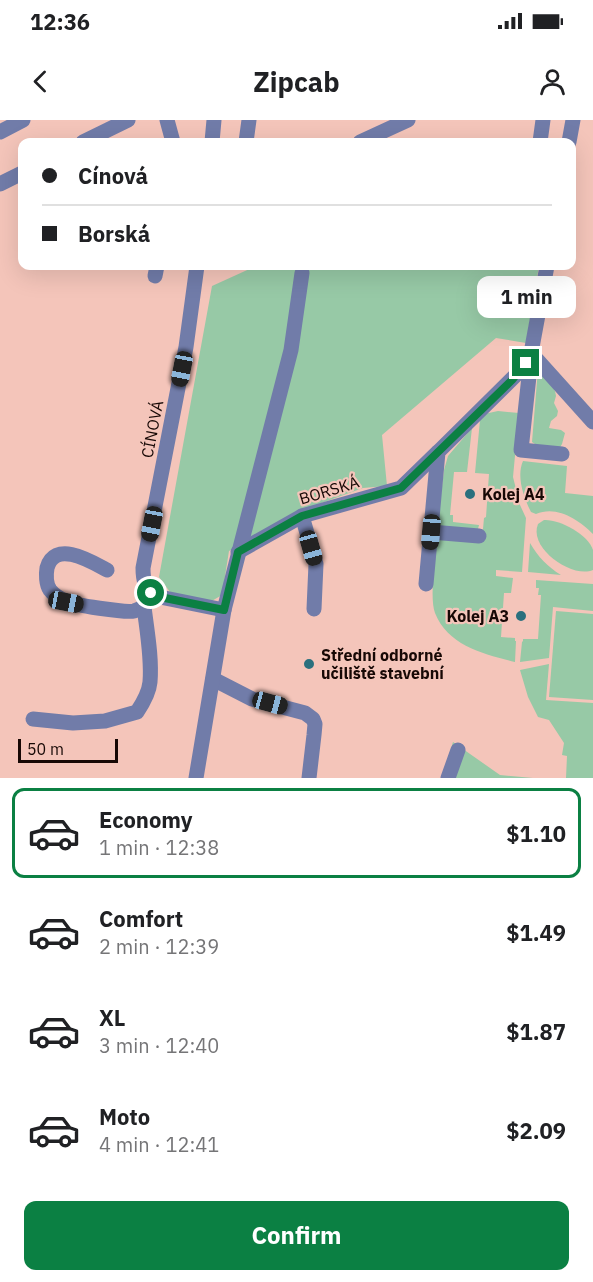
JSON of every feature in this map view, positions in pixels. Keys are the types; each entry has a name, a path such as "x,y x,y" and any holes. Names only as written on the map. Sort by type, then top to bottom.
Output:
{"street":[{"path":"0,132 23,120"},
{"path":"91,138 128,120"},
{"path":"167,120 172,138"},
{"path":"212,138 214,120"},
{"path":"247,138 249,120"},
{"path":"369,138 408,120"},
{"path":"541,138 543,120"},
{"path":"570,138 573,120"},
{"path":"0,184 18,175"},
{"name":"CÍNOVÁ","path":"33,719 73,723 105,721 137,712 145,701 150,683 149,601 144,568 186,347 196,270"},
{"name":"BORSKÁ","path":"238,552 302,516 401,488 512,380 526,363 531,352 546,270"},
{"path":"196,778 224,610 291,350 302,273"},
{"path":"531,352 593,422"},
{"path":"531,352 521,450 562,454"},
{"path":"426,584 438,452"},
{"path":"302,516 316,564 314,609"},
{"path":"431,532 479,536"},
{"path":"107,570 76,555 62,554 54,557 48,566 46,580 51,592 66,602 122,612 133,612 149,601 224,610"},
{"path":"213,679 252,699 305,713 313,719 315,724 309,778"},
{"path":"448,778 458,750"}],"green space":[{"path":"247,270 538,270 526,343 496,338 382,435 387,486 363,488 294,513 229,551 222,595 210,602 170,592 159,577 212,286"},
{"path":"538,369 542,370 555,391 554,403 558,411 549,428 565,433 559,449 538,446 532,442"},
{"path":"498,411 519,413 513,477 526,518 522,572 496,570 496,576 513,578 511,593 504,593 501,637 515,638 515,662 479,652 458,641 441,624 433,606 437,539 482,540 489,474 475,473 480,420 484,414"},
{"path":"472,428 467,472 454,472 450,515 453,515 453,522 479,525 478,529 437,526 448,456"},
{"path":"523,461 567,466 565,493 593,496 593,534 567,515 552,511 536,514 531,512 520,474"},
{"path":"544,520 565,525 585,538 593,550 593,570 584,572 574,570 564,566 545,551 539,543 537,533 538,524"},
{"path":"530,543 536,553 561,575 528,572"},
{"path":"536,580 593,584 593,611 553,607 549,658 520,662 523,639 538,639 541,595 538,595 539,588 536,588"},
{"path":"556,611 593,614 593,700 549,697"},
{"path":"549,664 546,700 593,703 593,778 566,778 567,756 562,755 564,743 549,720 538,717 528,697 520,670"},
{"path":"453,742 500,775 533,778 442,778"}],"place":[{"name":"Kolej A4","path":"470,494"},
{"name":"Kolej A3","path":"521,616"},
{"name":"Střední odborné učiliště stavební","path":"309,664"}],"route":[{"path":"151,593 155,596 224,610 238,552 302,516 401,488 512,380 526,363"}]}
